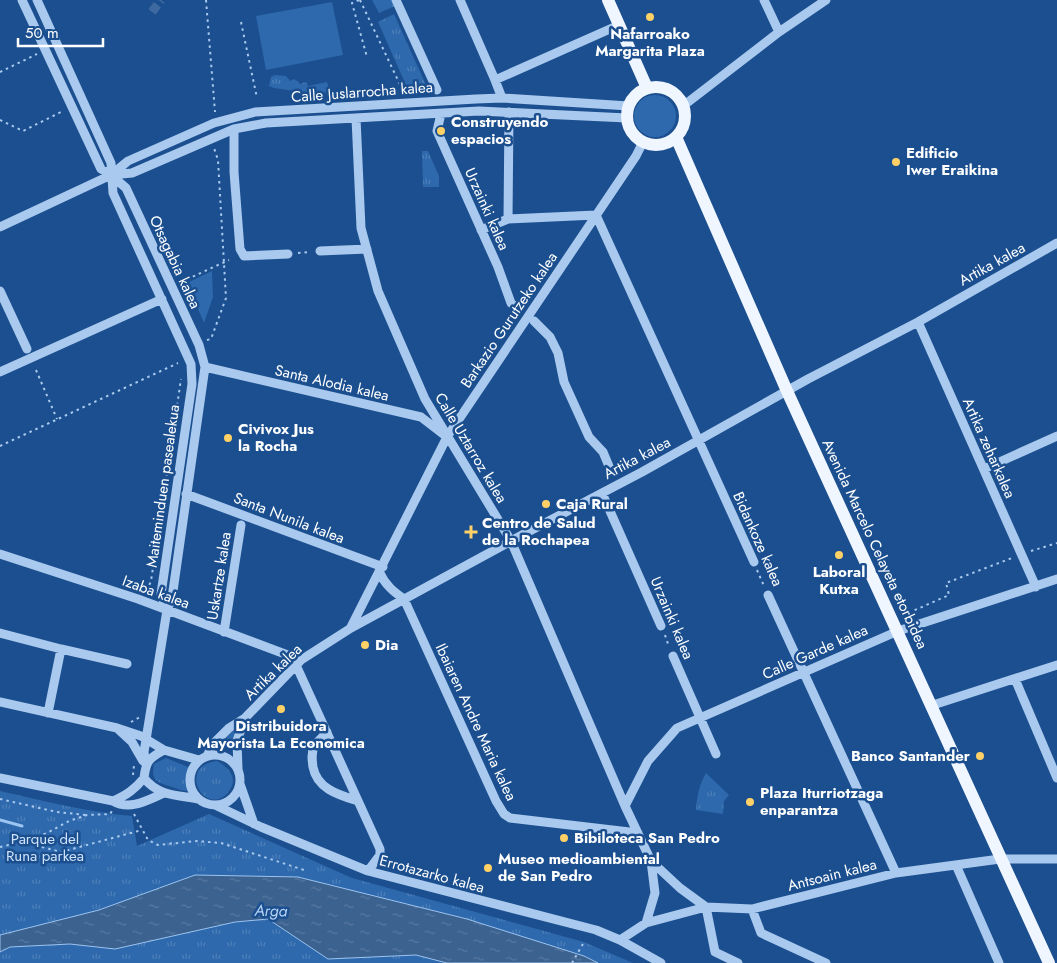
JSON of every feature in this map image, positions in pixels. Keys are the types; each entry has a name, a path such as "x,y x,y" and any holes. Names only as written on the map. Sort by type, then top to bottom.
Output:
{"main road":[{"path":"608,0 647,88"},
{"path":"647,88 664,88 673,92 683,106 685,117 683,127 676,137 669,142 652,145 636,136 630,128 628,112 633,98 647,88"},
{"name":"Avenida Marcelo Celayeta etorbidea","path":"676,137 787,391 1049,963"}],"street":[{"name":"Otsagabia kalea","path":"22,0 101,169 126,188 199,345 205,367"},
{"name":"Otsagabia kalea","path":"37,0 111,163 113,193 162,298 187,366"},
{"path":"396,0 437,90"},
{"path":"460,0 502,98"},
{"path":"764,0 779,32"},
{"path":"683,106 779,32 826,0"},
{"path":"495,80 619,25"},
{"name":"Calle Juslarrocha kalea","path":"0,227 111,175 128,161 214,123 255,112 502,98 628,112"},
{"path":"508,218 509,112"},
{"name":"Calle Juslarrocha kalea","path":"111,175 132,173 234,129 266,123 437,113 628,112"},
{"name":"Calle Uztarroz kalea","path":"356,118 361,228 371,270 425,400 511,540 651,861 655,893 646,923"},
{"name":"Urzainki kalea","path":"440,118 437,131 498,267 511,304 517,308"},
{"path":"234,129 234,172 240,249 244,256 288,254"},
{"name":"Barkazio Gurutzeko kalea","path":"351,628 447,437 644,142"},
{"path":"481,230 508,218 596,215"},
{"name":"Bidankoze kalea","path":"596,215 754,562"},
{"name":"Artika kalea","path":"203,758 230,728 245,718 299,663 351,628 808,379 918,322 1057,243"},
{"path":"320,251 367,249"},
{"path":"0,291 27,349"},
{"path":"0,372 162,298"},
{"path":"534,321 550,337 558,353 567,390 589,437 603,452 611,471"},
{"name":"Artika zeharkalea","path":"918,322 1036,587"},
{"name":"Maiteminduen pasealekua","path":"167,610 161,594 192,384 187,366"},
{"name":"Santa Alodia kalea","path":"205,367 421,417 447,437"},
{"name":"Maiteminduen pasealekua","path":"146,765 144,752 167,610 172,598 205,367"},
{"path":"984,470 1057,436"},
{"name":"Urzainki kalea","path":"602,492 661,626"},
{"name":"Santa Nunila kalea","path":"186,494 381,570"},
{"name":"Uskartze kalea","path":"224,632 241,525"},
{"name":"Izaba kalea","path":"0,554 138,599 299,663"},
{"path":"381,570 383,582 404,599"},
{"name":"Calle Garde kalea","path":"626,806 648,761 677,728 898,631 1057,579"},
{"name":"Bidankoze kalea","path":"768,595 896,873"},
{"name":"Ibaiaren Andre Maria kalea","path":"404,599 496,802 504,814 510,818 638,833"},
{"path":"0,633 127,664"},
{"path":"48,713 61,649"},
{"name":"Urzainki kalea","path":"673,656 716,754"},
{"path":"299,663 327,732 380,849 380,856 368,871"},
{"path":"930,706 1057,665"},
{"path":"1015,678 1057,778"},
{"path":"0,702 117,728 146,739 164,750 203,758 216,755 225,757 238,769 240,784 254,824"},
{"name":"Artika kalea","path":"238,769 237,742 245,718"},
{"path":"117,728 132,742 146,765"},
{"path":"327,732 313,748 314,774 320,784 327,789 338,795 358,801"},
{"path":"113,801 127,795 136,788 144,778 146,765 152,757 164,750"},
{"path":"198,799 190,784 190,775 194,767 203,758"},
{"path":"0,778 113,801 120,805 135,805 164,793"},
{"path":"144,778 151,786 164,793 198,799 206,804 215,806 231,800 240,784"},
{"name":"Errotazarko kalea","path":"215,806 368,871 596,930 620,940 661,963"},
{"name":"Antsoain kalea","path":"620,940 646,923 706,907 752,909 896,873 1000,859 1057,859"},
{"name":"Calle Uztarroz kalea","path":"651,861 680,888 706,907"},
{"path":"956,865 999,963"},
{"path":"706,907 715,952 738,963"},
{"path":"752,909 761,933 826,963"}],"path":[{"path":"206,0 216,107"},
{"path":"367,57 352,3 360,0 403,91"},
{"path":"241,22 257,98"},
{"path":"0,72 37,54"},
{"path":"0,120 23,131 63,112"},
{"path":"206,341 211,339 226,298 218,160 212,143"},
{"path":"288,254 320,251"},
{"path":"179,283 229,260"},
{"path":"181,359 187,366"},
{"path":"0,446 178,363"},
{"path":"36,370 57,420"},
{"name":"Maiteminduen pasealekua","path":"147,593 151,581 181,376"},
{"path":"911,627 906,614 949,595 946,583 1022,554 1057,543"},
{"name":"Bidankoze kalea","path":"754,562 768,595"},
{"name":"Urzainki kalea","path":"661,626 673,656"},
{"path":"128,722 136,720 142,714"},
{"path":"132,781 134,759"},
{"path":"0,799 57,812 87,815 110,814 111,811"},
{"path":"135,814 148,840 158,845 197,841 221,844 307,872"},
{"path":"0,847 47,833 69,821 87,815"},
{"path":"22,842 61,852 142,830"},
{"path":"572,963 584,942"}],"green space":[{"path":"372,0 392,0 395,6 379,13"},
{"path":"332,2 343,55 266,70 256,16"},
{"path":"394,14 426,85 406,85 378,22"},
{"path":"275,75 286,76 290,81 294,79 299,84 306,82 308,86 327,82 330,92 309,93 274,88 269,86 271,77"},
{"path":"651,95 659,95 670,101 676,116 670,131 659,137 651,137 640,131 634,120 634,112 640,101"},
{"path":"422,151 428,151 439,176 439,187 423,187"},
{"path":"212,271 213,297 204,323 187,283"},
{"path":"232,731 237,731 232,750 220,745"},
{"path":"166,758 188,767 188,791 164,785 155,779 153,773 154,764"},
{"path":"217,761 231,773 233,782 229,791 221,798 212,799 205,796 199,789 196,781 198,772 204,765"},
{"path":"706,773 729,795 724,801 723,814 696,810 699,791"},
{"name":"Parque del Runa parkea","path":"0,791 82,809 132,816 137,846 209,814 352,878 584,942 633,963 598,963 587,957 467,919 298,877 195,875 99,910 0,935"},
{"path":"268,919 328,959 416,955 447,963 0,963 0,952 10,947 70,944 115,949 235,922"}],"water":[{"name":"Arga","path":"195,875 298,877 467,919 584,956 598,963 447,963 416,955 328,959 268,919 235,922 115,949 70,944 10,947 0,952 0,935 99,910"}],"waterway":[{"path":"0,820 22,826"}],"tunnel":[{"path":"152,12 161,0"}],"place":[{"name":"Nafarroako Margarita Plaza","path":"650,17"},
{"name":"Construyendo espacios","path":"441,131"},
{"name":"Edificio Iwer Eraikina","path":"896,162"},
{"name":"Civivox Jus la Rocha","path":"228,438"},
{"name":"Caja Rural","path":"546,504"},
{"name":"Centro de Salud de la Rochapea","path":"471,532"},
{"name":"Laboral Kutxa","path":"839,555"},
{"name":"Dia","path":"365,645"},
{"name":"Distribuidora Mayorista La Economica","path":"281,709"},
{"name":"Banco Santander","path":"980,756"},
{"name":"Plaza Iturriotzaga enparantza","path":"750,802"},
{"name":"Bibiloteca San Pedro","path":"564,838"},
{"name":"Museo medioambiental de San Pedro","path":"488,868"}]}
